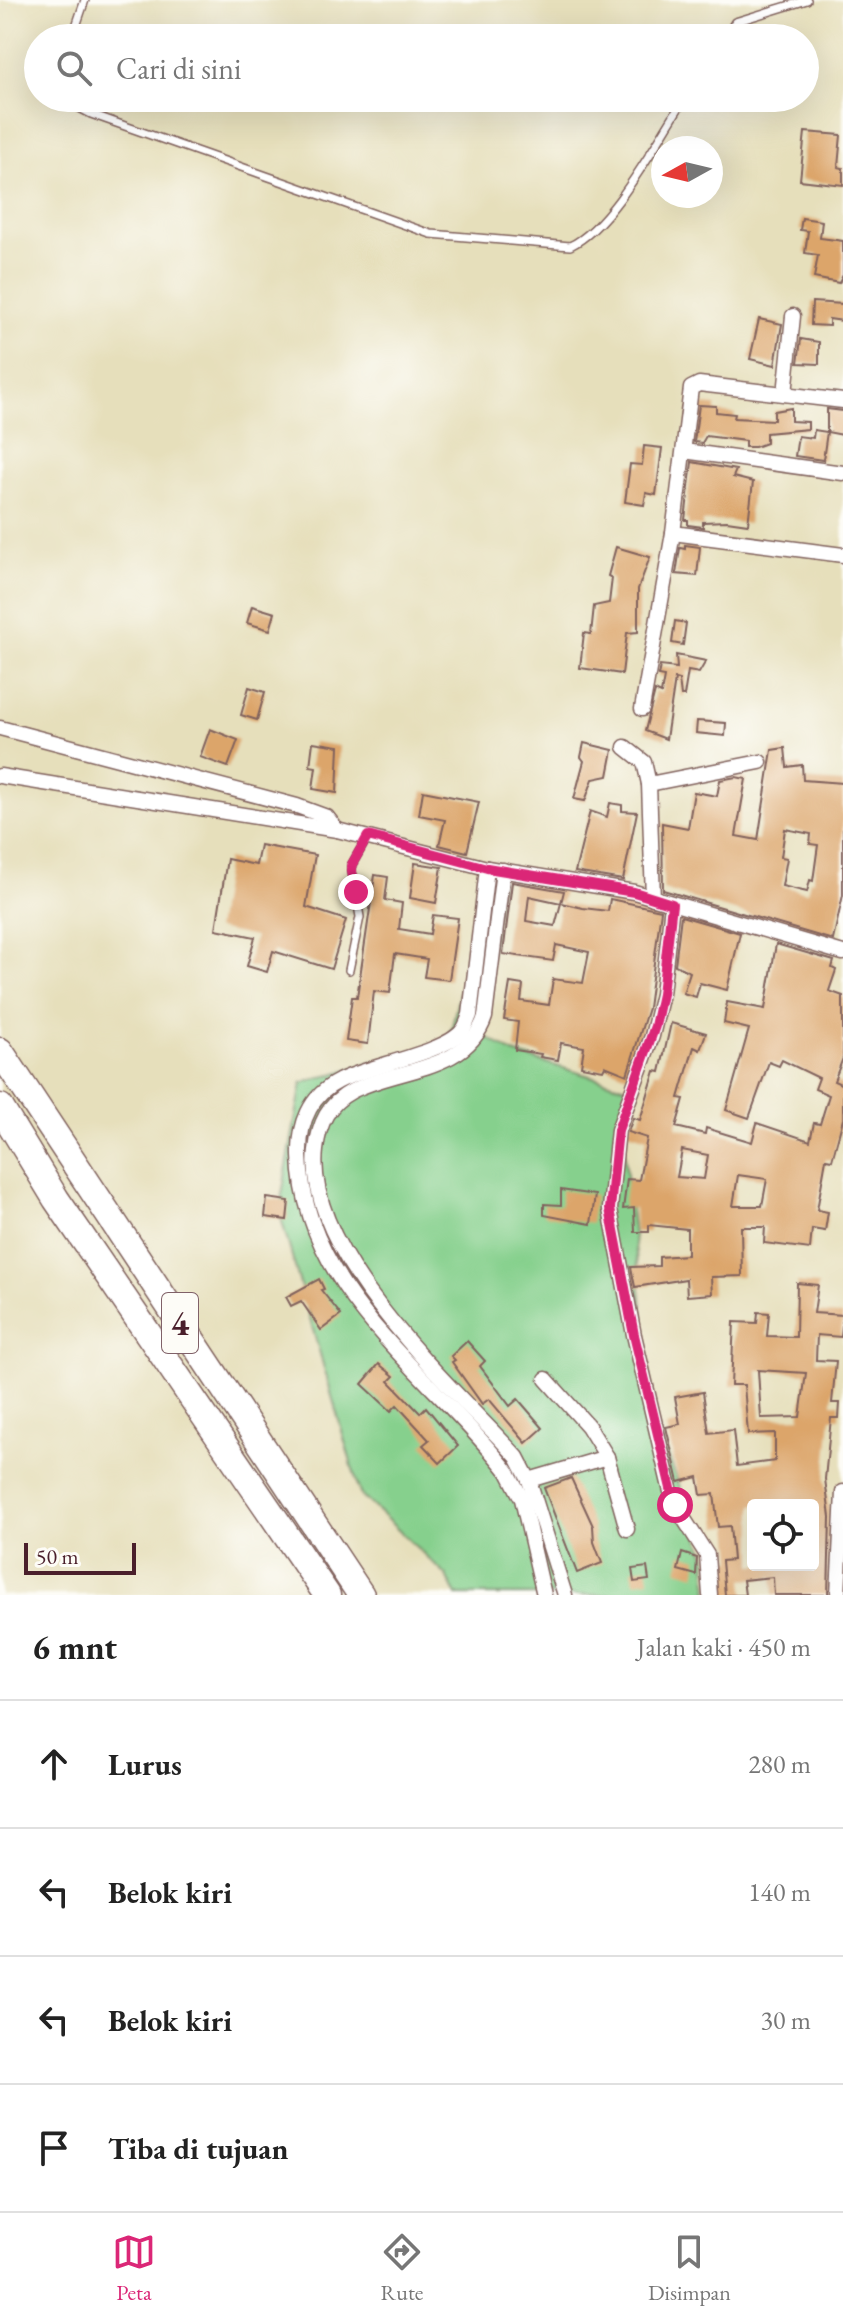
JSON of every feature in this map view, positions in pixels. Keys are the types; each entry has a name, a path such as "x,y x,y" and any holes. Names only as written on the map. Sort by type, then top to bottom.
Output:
{"highway":[{"name":"4","path":"0,1051 361,1595"},
{"name":"4","path":"0,1107 56,1199 327,1595"}],"street":[{"path":"785,394 793,316"},
{"path":"642,709 673,533 689,403 694,385 843,401"},
{"path":"684,451 843,473"},
{"path":"673,533 843,555"},
{"path":"0,728 297,806 327,817 337,830"},
{"path":"625,747 644,762 649,784 653,898"},
{"path":"649,784 760,762"},
{"path":"0,776 368,836 487,868 634,892 843,953"},
{"path":"487,868 477,1016 462,1032 446,1042 338,1081 315,1101 300,1130 300,1176 313,1230 375,1329 508,1472 522,1499 544,1595"},
{"path":"503,870 473,1042 448,1058 353,1091 329,1108 318,1129 313,1174 337,1243 389,1319 517,1457 529,1480 565,1595"},
{"path":"672,904 662,994 655,1026 618,1130 610,1209 631,1322 670,1488 675,1505 707,1555 710,1595"},
{"path":"546,1379 588,1426 607,1457 627,1529"},
{"path":"529,1480 607,1457"},
{"path":"838,1595 843,1492"}],"lane":[{"path":"77,24 85,0"},
{"path":"734,24 807,0"},
{"path":"87,112 431,234 570,246 588,238 608,215 676,112"},
{"path":"349,970 360,917 351,866 368,836"}],"green space":[{"path":"487,868 503,870 480,1033 513,1053 633,1089 621,1123 655,1421 706,1556 708,1595 457,1595 446,1575 360,1494 279,1211 302,1083 449,1040"}],"building":[{"path":"805,132 841,135 838,167 843,168 843,185 800,180"},
{"path":"802,218 822,221 820,238 843,241 843,275 839,283 814,278 818,255 805,253 808,231 800,230"},
{"path":"812,302 843,304 843,321 829,319 829,326 811,325"},
{"path":"759,319 782,324 775,365 750,359"},
{"path":"801,339 819,342 819,364 798,363"},
{"path":"699,405 716,406 716,412 735,414 734,418 774,420 774,411 791,408 791,421 808,422 808,429 766,433 766,443 755,447 745,447 745,441 706,436 702,443 694,442"},
{"path":"827,409 843,411 843,435 827,432"},
{"path":"814,430 827,432 823,460 795,456 798,436 813,438"},
{"path":"644,446 662,448 656,495 646,493 644,505 625,502 630,464 642,465"},
{"path":"692,462 736,470 733,477 753,482 748,524 727,521 703,522 703,527 688,525 688,520 685,520"},
{"path":"685,545 700,547 697,576 676,574 680,548 685,549"},
{"path":"616,547 650,557 638,589 638,632 627,633 622,674 580,668 584,633 591,634 594,606 609,603 612,578 608,576"},
{"path":"252,606 275,613 270,630 247,623"},
{"path":"675,621 686,623 683,645 672,643"},
{"path":"676,655 706,661 699,673 688,671 684,696 681,696 679,680 675,679 666,739 645,731 655,691 661,694 664,677 658,676 660,666 677,668"},
{"path":"249,687 265,692 257,720 241,715"},
{"path":"697,721 726,723 725,736 696,733"},
{"path":"210,729 238,740 228,767 200,757"},
{"path":"313,742 339,746 337,793 313,789 316,767 310,766"},
{"path":"584,743 613,750 608,776 593,779 585,801 574,799 584,761 581,757"},
{"path":"785,748 787,767 802,765 803,780 843,783 843,895 833,940 663,890 662,823 688,828 694,792 717,796 720,780 746,779 736,836 758,840 772,750","holes":["785,829 811,834 810,844 818,845 813,881 810,880 807,892 782,886 787,858 781,857"]},
{"path":"423,791 479,802 467,852 439,845 445,820 419,815"},
{"path":"610,803 622,805 622,811 637,812 623,880 575,872 590,811 607,817"},
{"path":"260,845 315,855 306,907 346,920 331,969 273,951 267,972 247,966 255,937 216,929 227,859 256,865"},
{"path":"415,863 442,867 436,903 410,898"},
{"path":"375,875 388,877 385,900 402,903 399,929 430,934 433,915 458,918 449,980 424,977 427,959 395,954 390,993 374,991 368,1044 346,1041 352,997 357,997"},
{"path":"512,882 564,891 561,903 583,908 608,911 610,899 661,910 648,1008 627,1075 605,1066 603,1070 581,1066 584,1047 561,1043 558,1060 515,1050 518,1022 504,1020 510,983 523,985 521,1001 549,1005 553,979 583,983 589,952 556,945 553,961 503,954","holes":["529,896 561,903 555,926 526,921"]},
{"path":"681,916 740,933 727,990 700,983 696,997 683,993 690,972 675,965"},
{"path":"776,944 834,961 832,968 836,970 829,991 843,996 843,1058 834,1081 843,1085 843,1119 832,1160 826,1159 817,1210 828,1212 825,1231 812,1229 810,1249 764,1243 765,1227 741,1227 742,1276 711,1277 712,1294 687,1296 686,1279 635,1287 631,1267 659,1266 659,1257 687,1255 687,1229 649,1225 649,1232 635,1232 634,1208 623,1209 627,1179 639,1180 647,1138 628,1132 633,1118 640,1120 655,1071 660,1072 671,1023 706,1033 700,1050 694,1047 679,1098 684,1099 676,1127 705,1134 706,1128 752,1142 757,1123 810,1141 814,1123 820,1124 829,1095 815,1089 819,1078 782,1060 779,1066 769,1062 749,1118 726,1110 749,1029 724,1023 727,1002 765,1009","holes":["682,1150 708,1155 704,1179 677,1177","738,1175 767,1179 762,1206 733,1206"]},
{"path":"561,1190 595,1195 591,1224 544,1215 544,1204 561,1205"},
{"path":"267,1198 289,1201 287,1220 265,1217"},
{"path":"319,1279 324,1289 321,1290 341,1315 321,1330 301,1301 291,1306 286,1297"},
{"path":"797,1283 818,1285 814,1313 843,1315 841,1337 817,1335 816,1360 836,1361 832,1403 840,1403 839,1418 831,1418 825,1479 830,1517 828,1595 774,1595 773,1577 743,1580 745,1595 725,1595 722,1561 733,1560 730,1526 718,1527 714,1494 701,1495 698,1477 679,1482 666,1427 680,1424 675,1397 703,1392 709,1433 733,1430 737,1466 775,1461 775,1433 748,1434 744,1385 731,1385 734,1322 757,1323 758,1312 769,1313 767,1336 796,1337","holes":["758,1370 806,1373 800,1417 761,1418"]},
{"path":"467,1341 485,1361 480,1366 510,1406 518,1399 543,1428 526,1443 489,1399 482,1404 452,1362 455,1360 451,1356"},
{"path":"379,1364 394,1376 389,1381 420,1413 426,1407 458,1446 440,1463 423,1445 429,1440 397,1405 391,1411 362,1384"},
{"path":"571,1478 593,1526 594,1542 602,1563 577,1573 544,1488"},
{"path":"682,1553 697,1558 696,1575 678,1570"},
{"path":"647,1567 649,1580 634,1582 632,1569"}],"route":[{"path":"356,892 351,866 368,836 487,868 634,892 672,904 665,945 662,994 655,1026 618,1130 610,1209 613,1240 675,1505"}]}
